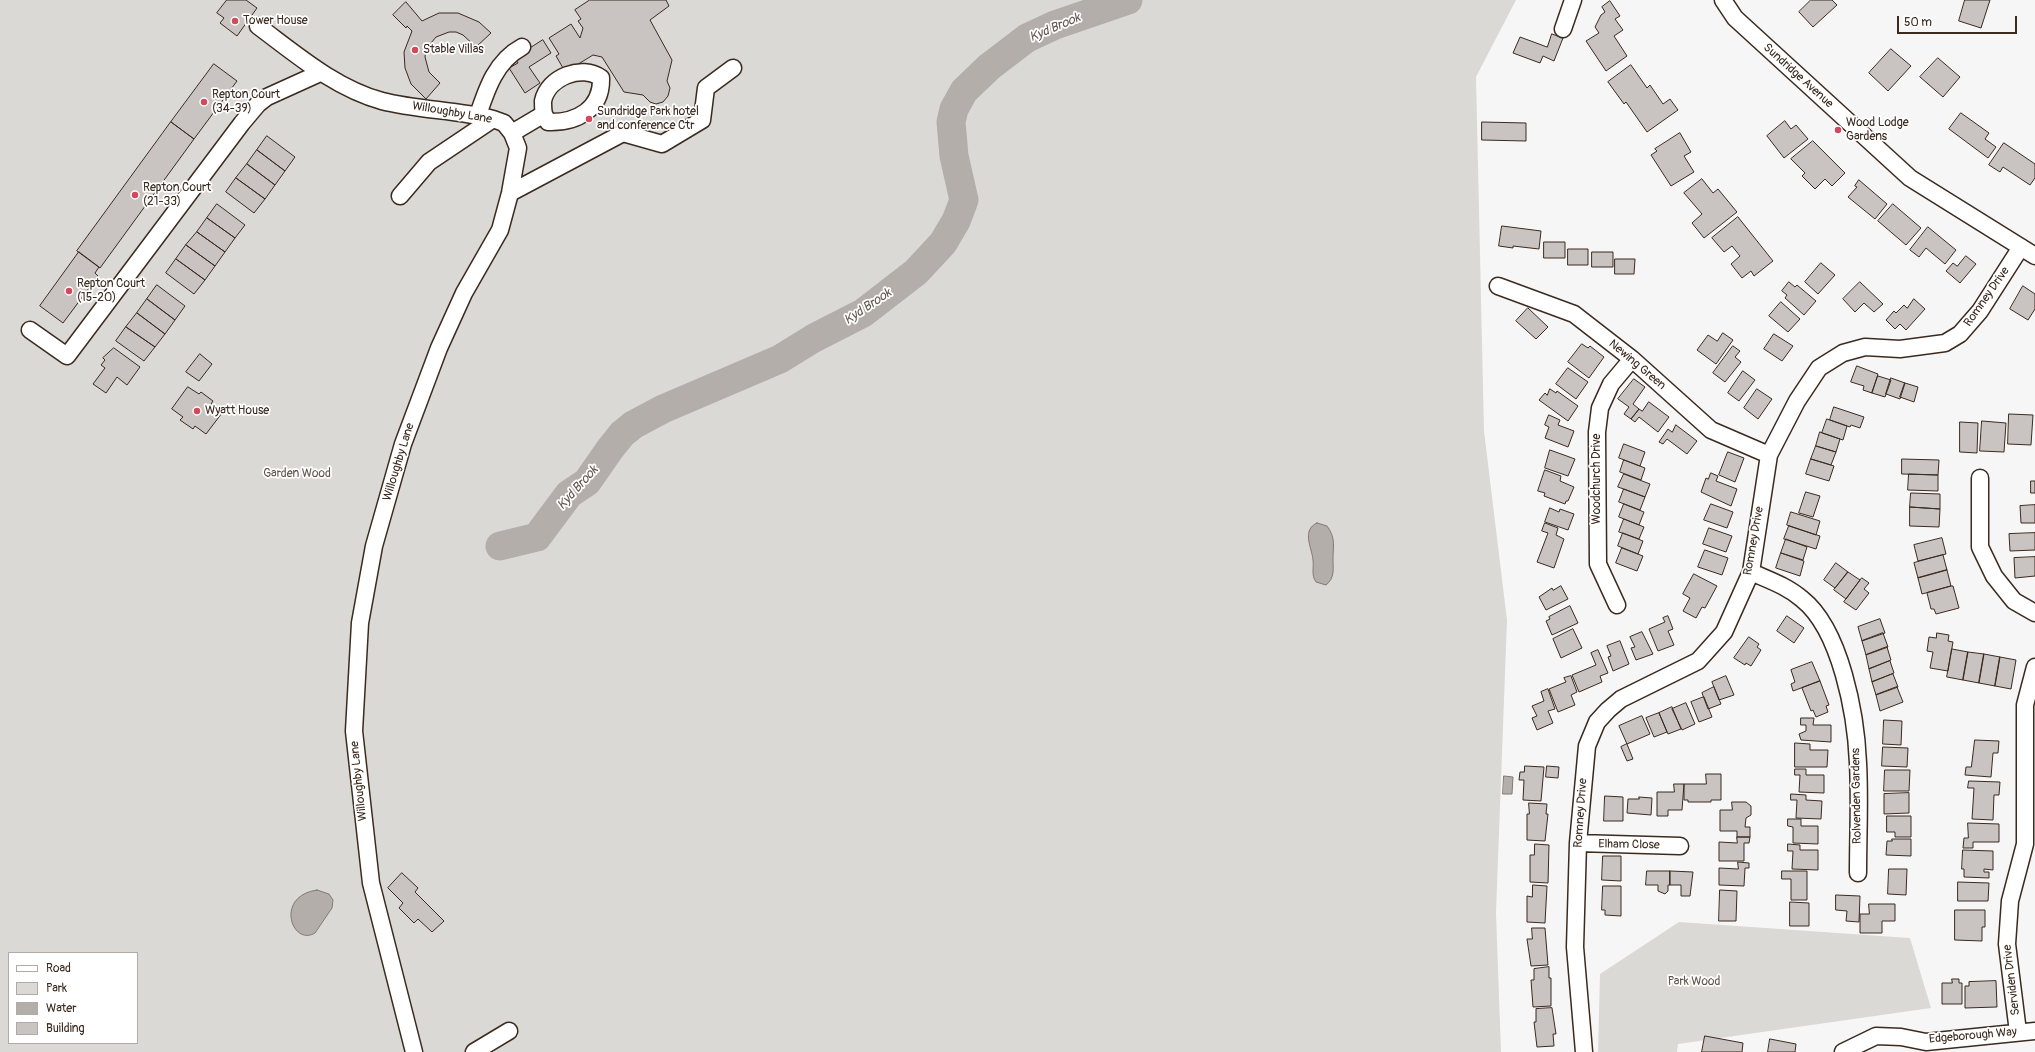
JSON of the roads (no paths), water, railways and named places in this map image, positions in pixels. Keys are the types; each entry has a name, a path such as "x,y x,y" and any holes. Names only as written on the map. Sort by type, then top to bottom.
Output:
{"street":[{"path":"1563,28 1573,0"},
{"name":"Sundridge Avenue","path":"1722,0 1735,18 1910,178 2035,256"},
{"path":"1735,18 1737,0"},
{"name":"Willoughby Lane","path":"258,26 320,73 365,96 384,102 478,115 493,119 504,124 512,133 518,148 510,193 500,230 464,293 439,348 403,444 374,546 360,623 354,732 371,883 414,1052"},
{"path":"478,115 484,95 503,60 511,53 522,47"},
{"path":"510,193 623,133 662,144 702,120 706,88 733,68"},
{"path":"30,330 66,356 242,123 258,104 274,92 320,73"},
{"path":"512,133 544,114"},
{"path":"400,196 429,162 493,119"},
{"name":"Romney Drive","path":"1584,1052 1575,947 1578,843 1587,746 1597,722 1621,699 1698,661 1724,632 1751,572 1769,455 1797,401 1819,368 1843,352 1865,347 1900,349 1945,343 1960,334 1980,310 2021,247"},
{"name":"Newing Green","path":"1498,286 1574,314 1632,359 1711,430 1769,455"},
{"name":"Woodchurch Drive","path":"1617,605 1598,564 1597,432 1600,408 1611,384 1632,359"},
{"path":"1980,478 1980,547 1994,576 2014,601 2035,613"},
{"name":"Rolvenden Gardens","path":"1751,572 1779,584 1803,600 1820,618 1835,646 1849,696 1858,762 1858,873"},
{"name":"Serviden Drive","path":"2018,1032 2007,944 2010,901 2025,844 2025,705 2035,667"},
{"name":"Elham Close","path":"1578,843 1680,846"},
{"path":"474,1052 509,1031"},
{"name":"Edgeborough Way","path":"1843,1052 1876,1036 1901,1037 1925,1047 2018,1032 2035,1031"}],"water":[{"path":"1317,523 1327,526 1333,538 1333,573 1331,579 1326,585 1316,582 1313,574 1313,560 1308,535 1312,526"},
{"path":"1504,776 1513,777 1512,794 1503,794"},
{"path":"317,890 329,894 333,900 332,908 315,933 307,935 300,933 294,927 291,919 291,910 295,901 304,894"}],"waterway":[{"name":"Kyd Brook","path":"500,546 537,537 569,494 587,482 622,434 633,425 663,409 780,359 814,338 863,313 916,272 943,243 956,221 964,200 954,156 951,122 954,109 964,91 989,67 1027,38 1055,25 1128,0"}],"place":[{"name":"Tower House","path":"235,21"},
{"name":"Stable Villas","path":"415,50"},
{"name":"Repton Court (34-39)","path":"204,102"},
{"name":"Sundridge Park hotel and conference Ctr","path":"589,119"},
{"name":"Wood Lodge Gardens","path":"1838,130"},
{"name":"Repton Court (21-33)","path":"135,195"},
{"name":"Repton Court (15-20)","path":"69,291"},
{"name":"Wyatt House","path":"197,411"}],"park label":[{"name":"Garden Wood","path":"297,474"},
{"name":"Park Wood","path":"1694,982"}]}
